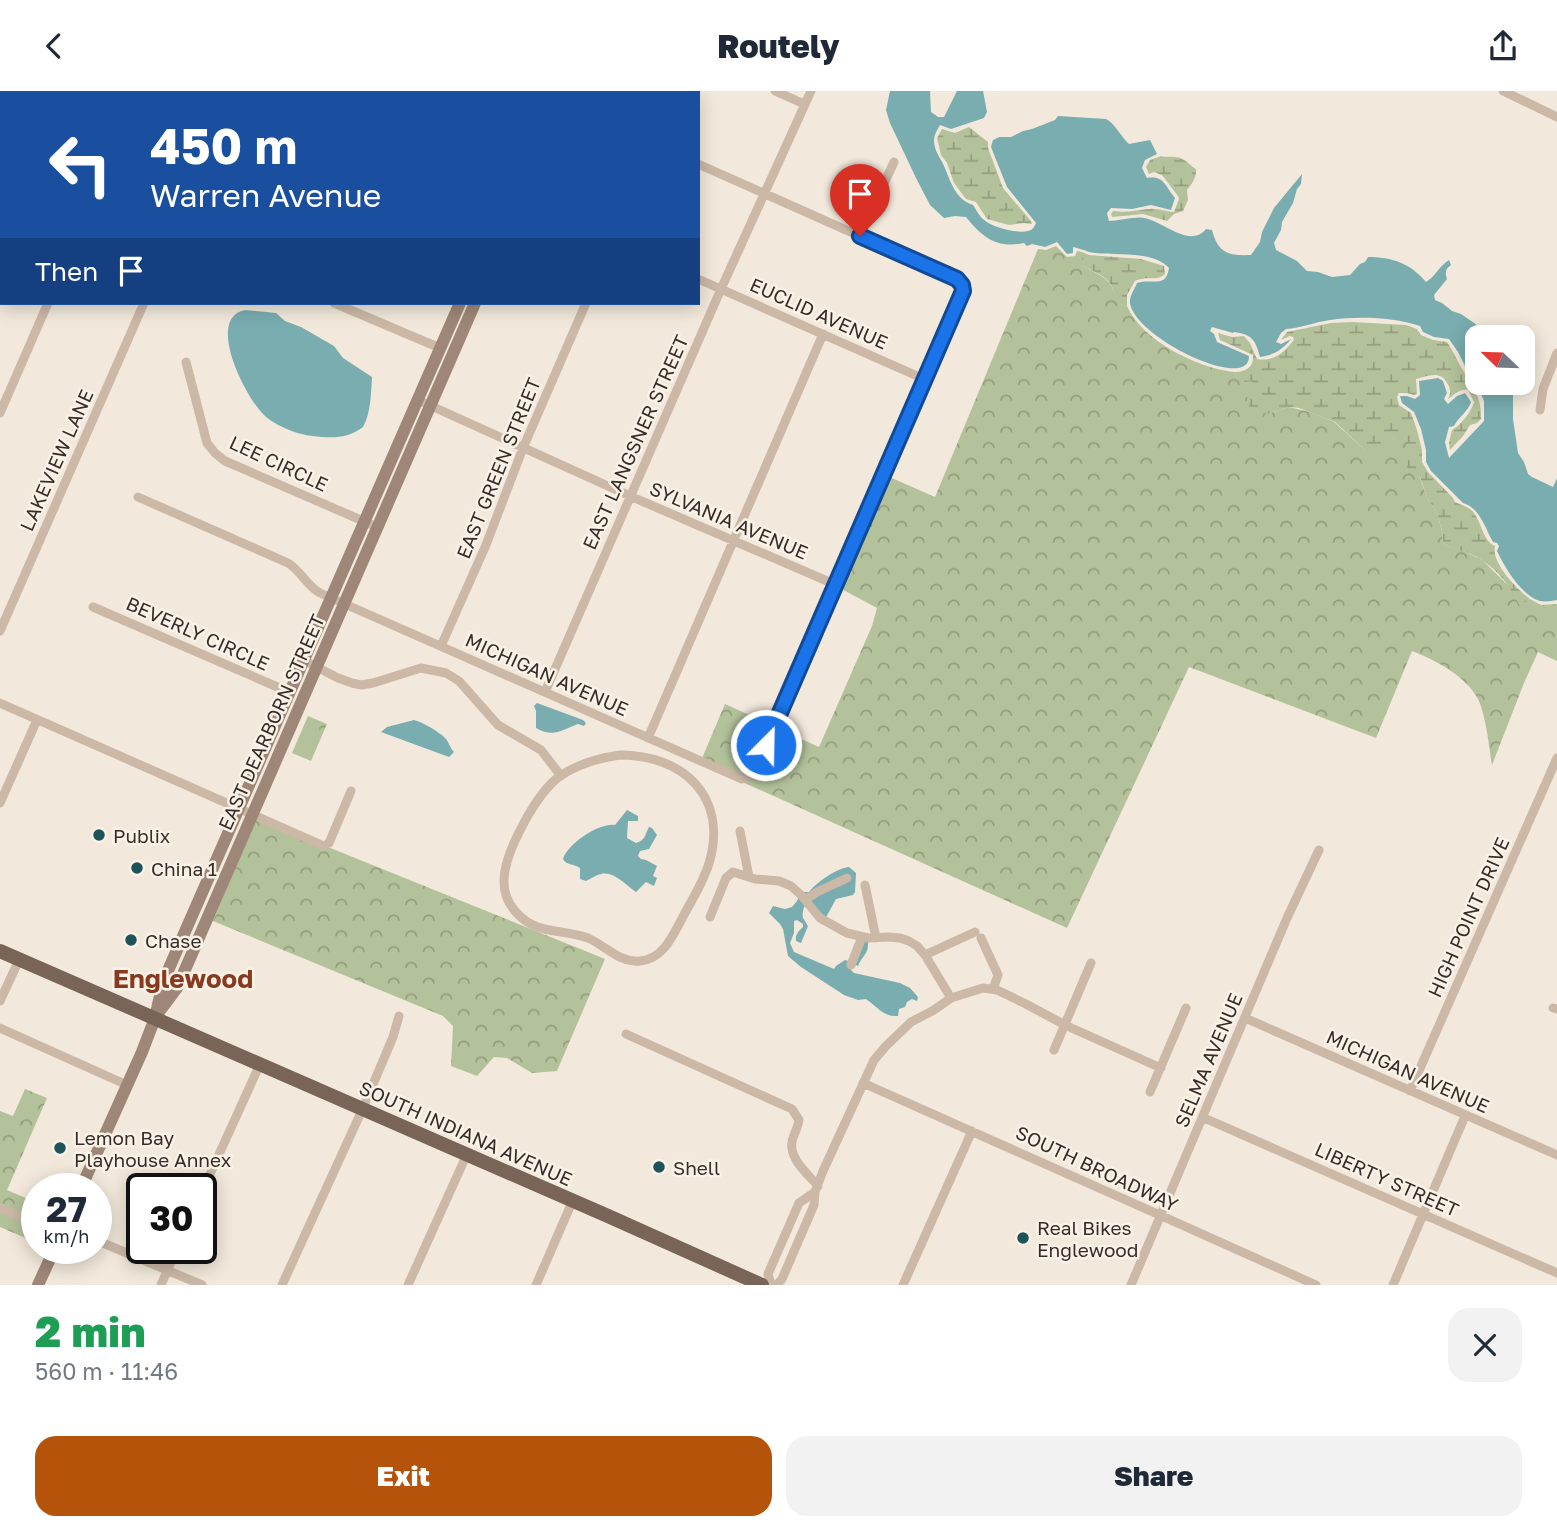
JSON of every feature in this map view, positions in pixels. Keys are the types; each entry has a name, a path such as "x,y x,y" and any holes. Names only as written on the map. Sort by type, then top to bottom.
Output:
{"main road":[{"name":"EAST DEARBORN STREET","path":"155,1018 163,982 459,305"},
{"name":"EAST DEARBORN STREET","path":"155,1018 177,988 474,305"},
{"name":"SOUTH INDIANA AVENUE","path":"0,951 762,1285"},
{"path":"88,1173 155,1018"},
{"path":"38,1285 48,1264"}],"street":[{"path":"775,91 804,104"},
{"name":"EAST LANGSNER STREET","path":"545,692 720,289 811,91"},
{"path":"1503,91 1557,117"},
{"path":"860,236 894,162"},
{"path":"700,165 957,279 962,285 962,295 834,584"},
{"name":"EUCLID AVENUE","path":"700,280 925,379"},
{"path":"0,413 47,305"},
{"name":"LAKEVIEW LANE","path":"0,631 143,305"},
{"path":"339,305 440,348"},
{"name":"EAST GREEN STREET","path":"441,646 585,305"},
{"path":"648,738 823,334"},
{"path":"1540,410 1543,389 1557,353"},
{"name":"LEE CIRCLE","path":"186,362 206,440 215,453 225,461 377,527"},
{"name":"SYLVANIA AVENUE","path":"418,400 834,584"},
{"name":"MICHIGAN AVENUE","path":"138,497 288,563 300,572 313,589 331,598 742,779 749,777 756,768 834,584"},
{"name":"BEVERLY CIRCLE","path":"93,607 289,692"},
{"path":"303,660 338,678 361,685 417,669 427,668 446,673 459,681 498,725 541,750 561,776"},
{"path":"0,703 324,846 329,843 351,791"},
{"path":"0,803 37,720"},
{"path":"607,757 644,757 666,763 680,771 696,785 708,802 713,828 713,846 708,866 667,944 649,959 626,960 589,939 572,933 535,927 516,912 508,899 504,879 510,856 537,801 561,776 580,765 607,757"},
{"name":"HIGH POINT DRIVE","path":"1410,1091 1557,758"},
{"path":"740,831 749,877"},
{"name":"SELMA AVENUE","path":"1131,1285 1287,918 1319,850"},
{"path":"710,917 726,878 733,872 783,883 797,891 826,922 847,933 862,937 900,938 917,946 951,998"},
{"path":"805,900 847,878"},
{"path":"865,885 876,938"},
{"path":"925,955 978,935 998,975 993,989"},
{"path":"851,965 862,937"},
{"path":"0,1001 19,960"},
{"path":"1054,1050 1091,963"},
{"path":"777,1285 814,1205 816,1189 874,1060 905,1027 951,998 977,988 993,989 1161,1068"},
{"path":"1150,1092 1186,1007"},
{"path":"282,1285 363,1108 399,1016"},
{"name":"MICHIGAN AVENUE","path":"1245,1018 1557,1155"},
{"path":"0,1028 127,1085"},
{"path":"626,1034 792,1109 799,1120 792,1142 793,1152 816,1189"},
{"path":"211,1173 260,1064"},
{"name":"SOUTH BROADWAY","path":"863,1083 1316,1285"},
{"path":"1393,1285 1465,1116"},
{"name":"LIBERTY STREET","path":"1202,1117 1557,1273"},
{"path":"902,1285 972,1131"},
{"path":"408,1285 467,1154"},
{"path":"771,1285 768,1274 799,1203 816,1189"},
{"path":"536,1285 573,1200"},
{"path":"0,1208 21,1217"},
{"path":"112,1247 202,1285"},
{"path":"161,1285 170,1264"}],"green space":[{"path":"969,127 988,142 1003,188 1032,224 1009,225 987,219 976,202 966,199 954,183 941,155 937,138 942,129 955,133"},
{"path":"1161,156 1179,158 1196,169 1195,178 1187,190 1188,200 1183,211 1174,214 1167,221 1143,214 1112,217 1113,211 1153,209 1174,212 1178,196 1162,175 1154,172 1149,174 1146,167 1150,160"},
{"path":"1056,246 1067,257 1075,256 1077,251 1082,252 1082,265 1107,280 1120,304 1127,306 1134,319 1158,341 1188,359 1234,372 1238,380 1253,380 1268,414 1289,407 1310,412 1334,422 1364,449 1385,446 1396,437 1405,437 1428,500 1437,513 1443,543 1482,560 1511,588 1520,605 1530,599 1541,605 1557,604 1557,661 1538,652 1492,765 1483,714 1473,691 1449,670 1412,651 1376,738 1189,667 1067,928 700,763 725,704 819,747 872,626 877,608 836,586 885,475 935,497 1038,249 1046,250"},
{"path":"1082,252 1089,255 1141,259 1164,266 1165,274 1159,278 1135,281 1127,295 1127,306 1123,305 1117,301 1109,282 1082,265"},
{"path":"1331,323 1406,325 1433,340 1447,342 1465,373 1465,390 1448,399 1449,387 1444,379 1437,375 1429,376 1416,379 1417,394 1399,393 1399,405 1411,413 1422,450 1422,462 1428,472 1455,502 1474,513 1487,539 1495,546 1501,568 1530,599 1520,606 1511,589 1491,567 1475,556 1443,543 1437,513 1428,500 1420,477 1409,472 1402,452 1407,444 1405,437 1396,437 1386,446 1373,450 1364,449 1335,422 1299,408 1289,407 1268,414 1250,410 1247,396 1252,381 1238,380 1234,372 1248,368 1253,355 1220,340 1218,333 1232,337 1244,336 1257,359 1263,360 1278,355 1287,348 1294,339 1290,336 1281,340 1287,332"},
{"path":"1470,395 1477,395 1481,419 1470,425 1450,450 1452,430 1465,418 1474,402"},
{"path":"308,716 327,724 311,761 292,753"},
{"path":"310,724 320,729 310,753 299,748"},
{"path":"256,818 605,959 557,1071 532,1073 507,1058 494,1057 477,1076 451,1066 453,1026 443,1016 213,921"},
{"path":"25,1089 47,1098 7,1190 21,1196 21,1236 0,1227 0,1111 13,1116"}],"water":[{"path":"890,91 930,91 931,112 938,117 944,117 957,91 983,91 987,112 984,118 951,129 940,125 934,144 952,184 962,199 973,205 980,216 992,225 1017,232 1028,231 1036,223 1007,187 991,147 993,140 1011,137 1055,120 1058,116 1106,119 1129,144 1150,140 1157,154 1145,160 1142,168 1147,178 1161,180 1175,198 1171,210 1151,205 1132,209 1111,208 1107,213 1109,221 1144,218 1192,236 1206,229 1212,230 1217,244 1230,254 1251,255 1260,242 1274,208 1302,174 1301,184 1274,243 1276,250 1297,261 1307,271 1332,277 1350,275 1368,257 1377,257 1407,266 1426,282 1449,260 1451,265 1446,271 1447,279 1434,295 1435,300 1477,325 1465,325 1465,366 1449,339 1434,337 1423,332 1420,326 1375,318 1324,321 1286,329 1276,342 1281,344 1291,339 1288,343 1274,353 1260,357 1255,343 1249,337 1212,327 1210,331 1217,342 1249,356 1244,366 1232,368 1213,365 1192,357 1151,331 1137,317 1130,303 1137,283 1165,279 1169,268 1162,262 1142,256 1089,252 1073,247 1073,253 1067,254 1057,242 1045,247 1032,244 1027,246 1024,243 998,243 984,236 966,217 944,218 930,205 886,110"},
{"path":"245,310 276,313 285,321 334,346 343,358 372,377 369,409 363,427 343,436 314,436 285,428 266,417 240,378 229,343 228,328 233,316"},
{"path":"1438,378 1443,381 1447,393 1444,399 1448,404 1465,393 1471,402 1454,426 1449,427 1445,442 1449,458 1484,421 1482,395 1513,395 1518,453 1528,474 1553,487 1557,478 1557,600 1540,601 1533,598 1514,580 1497,551 1499,546 1493,542 1478,514 1431,471 1426,462 1421,429 1414,412 1402,403 1400,396 1415,399 1420,395 1419,381"},
{"path":"537,703 586,723 584,726 578,724 557,732 542,731 536,728 534,706"},
{"path":"414,720 442,735 454,752 449,757 381,732 387,727"},
{"path":"627,810 638,816 638,821 628,821 627,838 639,842 649,827 657,835 649,849 640,851 638,856 657,866 653,876 657,878 654,886 646,882 636,892 606,874 586,881 580,879 580,868 566,863 563,859 566,853 592,831 615,825"},
{"path":"849,867 856,873 853,895 836,899 825,919 808,905 804,907 803,916 808,926 801,943 796,939 803,924 794,921 794,933 790,943 794,952 834,969 845,960 851,962 859,939 868,940 868,949 858,966 851,967 851,970 910,988 918,997 917,1001 912,999 907,1002 905,1007 899,1009 898,1016 884,1013 866,999 858,1000 844,995 801,967 788,956 783,929 769,913 773,906 785,909 792,907 801,892 809,892 828,876"}],"place":[{"name":"Publix","path":"99,835"},
{"name":"China 1","path":"137,868"},
{"name":"Chase","path":"131,940"},
{"name":"Lemon Bay Playhouse Annex","path":"60,1148"},
{"name":"Shell","path":"659,1167"},
{"name":"Real Bikes Englewood","path":"1023,1238"}],"district":[{"name":"Englewood","path":"183,978"}],"route":[{"path":"766,745 963,291 957,279 860,236"}]}
